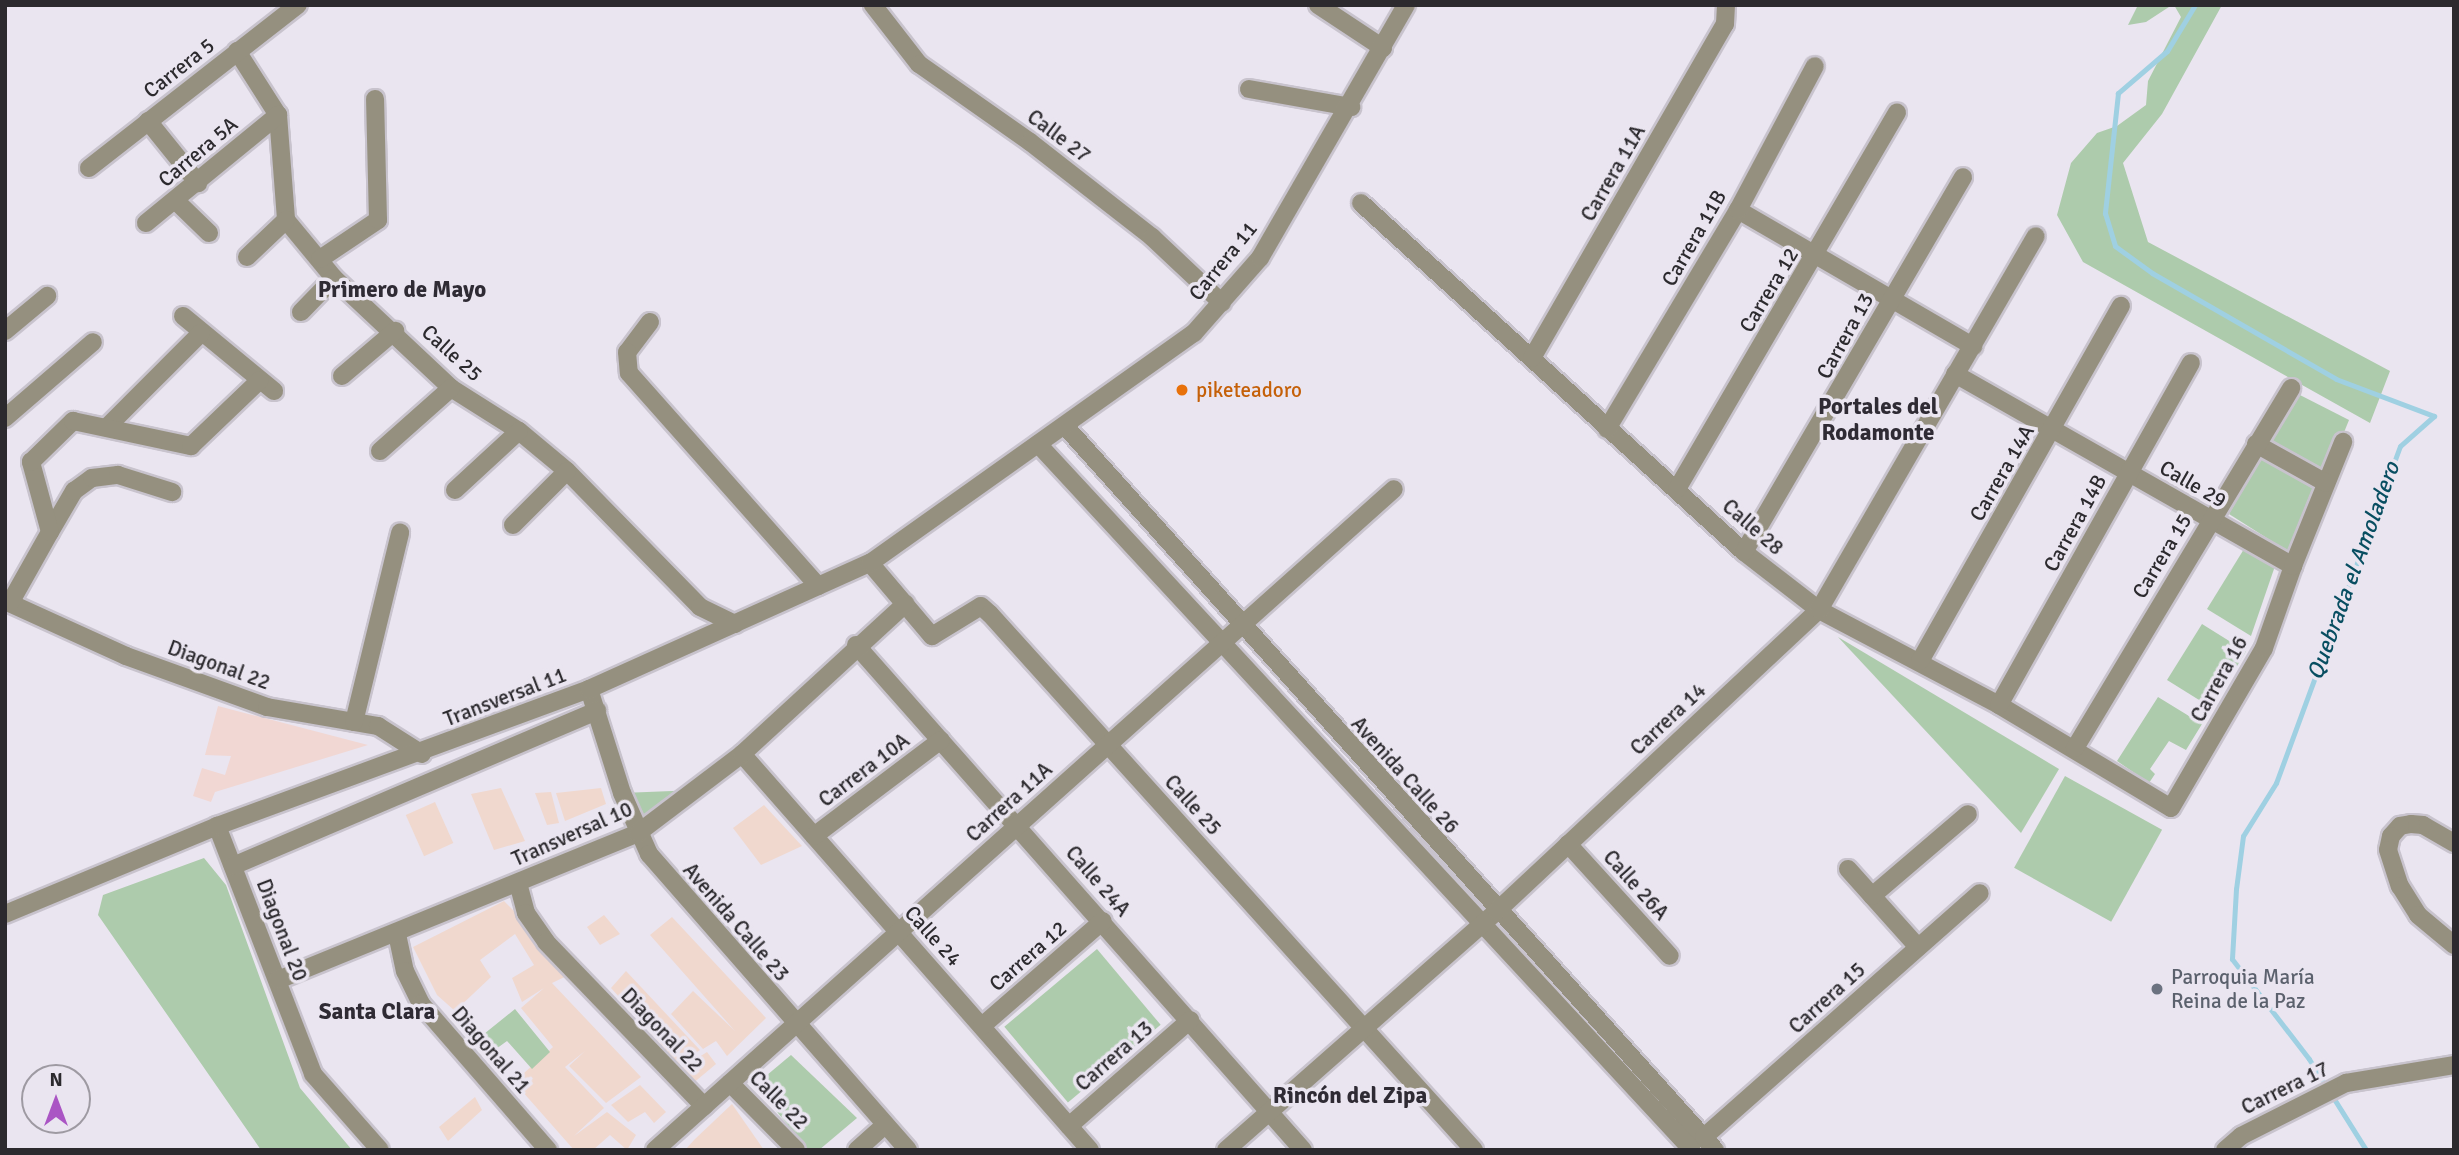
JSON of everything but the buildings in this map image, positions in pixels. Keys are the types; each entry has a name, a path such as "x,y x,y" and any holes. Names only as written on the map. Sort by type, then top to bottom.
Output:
{"street":[{"name":"Carrera 5","path":"89,168 298,5"},
{"name":"Calle 27","path":"873,5 919,64 1030,142 1152,237 1222,303"},
{"path":"1318,5 1383,48"},
{"name":"Carrera 11","path":"995,473 1151,367 1194,333 1222,303 1260,258 1350,107 1406,5"},
{"name":"Carrera 11A","path":"1532,358 1725,24 1727,7"},
{"path":"237,51 278,115 286,220 247,257"},
{"name":"Carrera 11B","path":"1607,429 1738,209 1815,66"},
{"path":"1249,89 1350,107"},
{"path":"320,259 378,220 375,99"},
{"name":"Carrera 12","path":"1677,489 1897,113"},
{"name":"Carrera 5A","path":"146,223 278,115"},
{"path":"148,121 198,183"},
{"name":"Carrera 13","path":"1744,552 1963,177"},
{"path":"176,201 208,233"},
{"name":"Calle 28","path":"1362,203 1744,552 1819,610 1999,705 2075,748 2171,808"},
{"path":"1738,209 1893,296 1973,346"},
{"name":"Calle 25","path":"286,220 334,278 395,331 451,388 519,431 567,471 700,607 735,624"},
{"name":"Carrera 14","path":"1226,1150 1497,911 1819,610 2036,236"},
{"path":"301,312 334,278"},
{"path":"5,331 47,296"},
{"name":"Carrera 14A","path":"1920,661 2054,430 2121,306"},
{"path":"50,533 31,462 74,421 108,426 191,446 267,385 183,316"},
{"path":"650,322 627,352 629,373 818,586"},
{"path":"342,376 395,331"},
{"path":"108,426 201,333"},
{"path":"5,418 93,342"},
{"name":"Carrera 14B","path":"1999,705 2191,363"},
{"name":"Calle 29","path":"1955,374 2292,566"},
{"path":"380,451 451,388"},
{"name":"Carrera 15","path":"2075,748 2209,520 2291,388"},
{"name":"Avenida Calle 26","path":"1065,426 1704,1146"},
{"path":"454,490 519,431"},
{"path":"2292,566 2343,442"},
{"name":"Avenida Calle 26","path":"1038,444 1482,924 1704,1146"},
{"path":"2256,444 2326,483"},
{"path":"513,525 567,471"},
{"name":"Transversal 11","path":"5,914 217,826 422,754 589,689 735,624 870,563 995,473"},
{"path":"8,602 74,491 92,478 118,475 172,492"},
{"name":"Carrera 11A","path":"655,1150 1394,489"},
{"path":"354,722 400,533"},
{"name":"Calle 25","path":"870,563 932,636 981,606 1474,1150"},
{"name":"Carrera 16","path":"2171,808 2264,648 2292,566"},
{"name":"Diagonal 22","path":"8,602 126,656 267,707 378,726 422,754"},
{"name":"Transversal 10","path":"278,981 638,833 742,754 856,645 905,604"},
{"name":"Calle 24A","path":"856,645 1303,1150"},
{"name":"Avenida Calle 23","path":"589,689 638,833 672,884 908,1150"},
{"path":"233,866 597,711"},
{"name":"Carrera 10A","path":"814,836 941,740"},
{"name":"Calle 24","path":"742,754 1090,1150"},
{"path":"1872,896 1968,814"},
{"path":"2454,843 2423,825 2411,824 2400,827 2391,835 2388,850 2400,886 2418,915 2454,945"},
{"name":"Diagonal 20","path":"217,826 313,1074 380,1150"},
{"name":"Calle 26A","path":"1568,844 1670,956"},
{"path":"1848,869 1918,947"},
{"name":"Diagonal 22","path":"518,883 526,914 545,943 704,1107"},
{"name":"Carrera 15","path":"1704,1146 1980,893"},
{"name":"Carrera 12","path":"982,1026 1103,921"},
{"name":"Diagonal 21","path":"397,934 405,971 421,1004 548,1150"},
{"name":"Carrera 13","path":"1069,1126 1190,1020"},
{"name":"Carrera 17","path":"2225,1150 2241,1136 2346,1083 2454,1065"},
{"name":"Calle 22","path":"730,1083 796,1150"},
{"path":"857,1150 885,1125"}],"shaded area":[{"path":"218,706 368,745 215,792 211,802 193,796 202,768 225,775 231,756 205,755"},
{"path":"501,788 525,841 494,850 471,794"},
{"path":"601,788 606,804 565,821 556,793"},
{"path":"551,792 559,823 547,825 535,793"},
{"path":"435,802 453,843 424,856 406,815"},
{"path":"764,805 802,846 761,865 733,828"},
{"path":"504,901 575,972 552,983 641,1077 606,1103 569,1066 585,1051 565,1067 604,1108 574,1136 607,1112 636,1135 627,1150 610,1135 593,1150 574,1150 514,1082 553,1047 521,1008 544,988 522,1002 512,978 534,965 515,934 480,960 491,977 455,1011 437,995 413,947"},
{"path":"604,915 620,934 600,945 587,927"},
{"path":"672,917 766,1018 727,1056 716,1041 703,1049 671,1014 693,991 735,1031 650,935"},
{"path":"626,971 700,1050 679,1064 611,988"},
{"path":"707,1052 716,1064 691,1085 679,1070"},
{"path":"640,1085 666,1112 654,1123 645,1112 628,1122 611,1105"},
{"path":"475,1097 482,1110 448,1141 439,1127"},
{"path":"732,1104 764,1150 685,1150 695,1139"}],"green space":[{"path":"2138,5 2172,5 2146,22 2128,25"},
{"path":"2174,5 2222,5 2162,114 2123,163 2148,242 2390,371 2370,423 2083,262 2057,215 2071,163 2097,133 2117,126 2146,105 2148,81 2181,17"},
{"path":"2296,393 2349,420 2326,477 2264,445"},
{"path":"2261,456 2321,486 2292,554 2229,514"},
{"path":"2244,549 2275,566 2251,636 2207,609"},
{"path":"2202,624 2246,652 2211,708 2167,680"},
{"path":"1838,637 2059,769 2021,833"},
{"path":"2158,697 2202,724 2186,750 2169,741 2150,769 2155,774 2149,783 2117,761"},
{"path":"2065,776 2162,830 2111,922 2014,868"},
{"path":"697,790 638,833 622,793"},
{"path":"204,858 226,885 300,1088 352,1150 261,1150 98,915 103,895"},
{"path":"1097,949 1161,1025 1068,1103 1004,1027"},
{"path":"515,1009 550,1052 532,1069 507,1041 489,1054 479,1038"},
{"path":"791,1055 857,1118 819,1150 808,1150 755,1085"}],"waterway":[{"name":"Quebrada el Amoladero","path":"2195,5 2167,51 2118,93 2105,213 2115,246 2152,273 2336,379 2434,416 2400,446 2276,783 2243,836 2236,889 2232,959 2309,1059 2366,1150"}],"place":[{"name":"piketeadoro","path":"1182,390"},
{"name":"Parroquia María Reina de la Paz","path":"2157,989"}],"district":[{"name":"Primero de Mayo","path":"402,290"},
{"name":"Portales del Rodamonte","path":"1878,420"},
{"name":"Santa Clara","path":"377,1012"},
{"name":"Rincón del Zipa","path":"1350,1096"}]}
